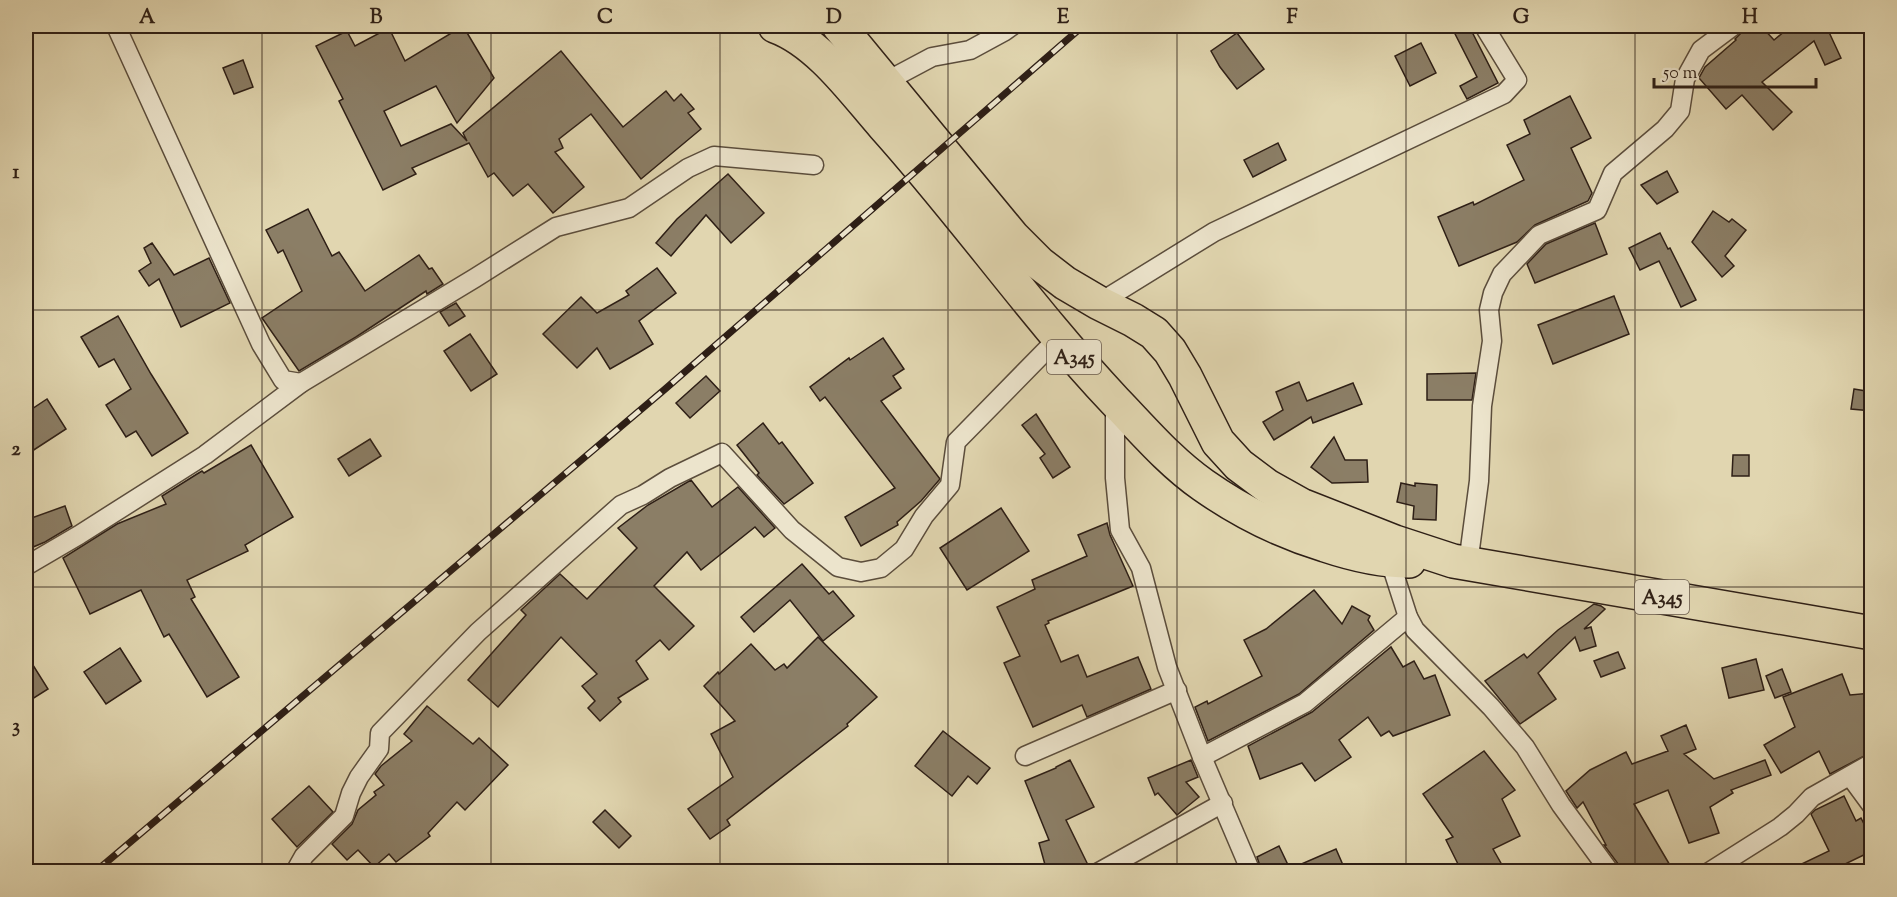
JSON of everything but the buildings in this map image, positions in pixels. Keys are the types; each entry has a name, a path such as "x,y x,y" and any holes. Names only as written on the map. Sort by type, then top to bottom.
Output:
{"highway":[{"name":"A345","path":"775,26 786,29 813,48 840,76 921,166 1058,338 1172,460 1202,485 1251,515 1300,537 1341,550 1390,561 1460,563 1872,633"},
{"name":"A345","path":"839,26 1013,237 1039,263 1065,283 1154,333 1170,351 1185,376 1218,442 1239,465 1267,486 1301,505 1348,525 1460,563"}],"street":[{"path":"116,26 261,344 283,380 301,383"},
{"path":"885,82 933,57 970,50 1012,26"},
{"path":"1099,303 1214,232 1504,94 1517,80 1484,26"},
{"path":"1460,563 1479,482 1482,406 1492,341 1489,310 1492,293 1502,274 1539,235 1597,210 1613,173 1665,129 1680,111 1684,79 1701,50 1733,26"},
{"path":"26,566 79,536 205,455 301,383 475,278 556,226 629,208 688,168 714,156 814,165"},
{"path":"294,872 304,856 344,816 359,777 379,749 381,733 478,632 621,505 722,453 792,531 838,567 861,572 881,568 904,549 924,516 950,485 956,442 1058,338"},
{"path":"1115,401 1115,478 1120,531 1141,568 1167,667 1251,872"},
{"path":"1390,561 1408,616 1415,630 1491,707 1524,747 1561,805 1610,872"},
{"path":"1202,757 1305,703 1408,616"},
{"path":"1025,756 1177,690"},
{"path":"1709,872 1780,827 1812,796 1872,763"},
{"path":"1850,776 1872,806"},
{"path":"1099,872 1223,802"}],"railway":[{"path":"95,872 664,390 1083,26"}]}
